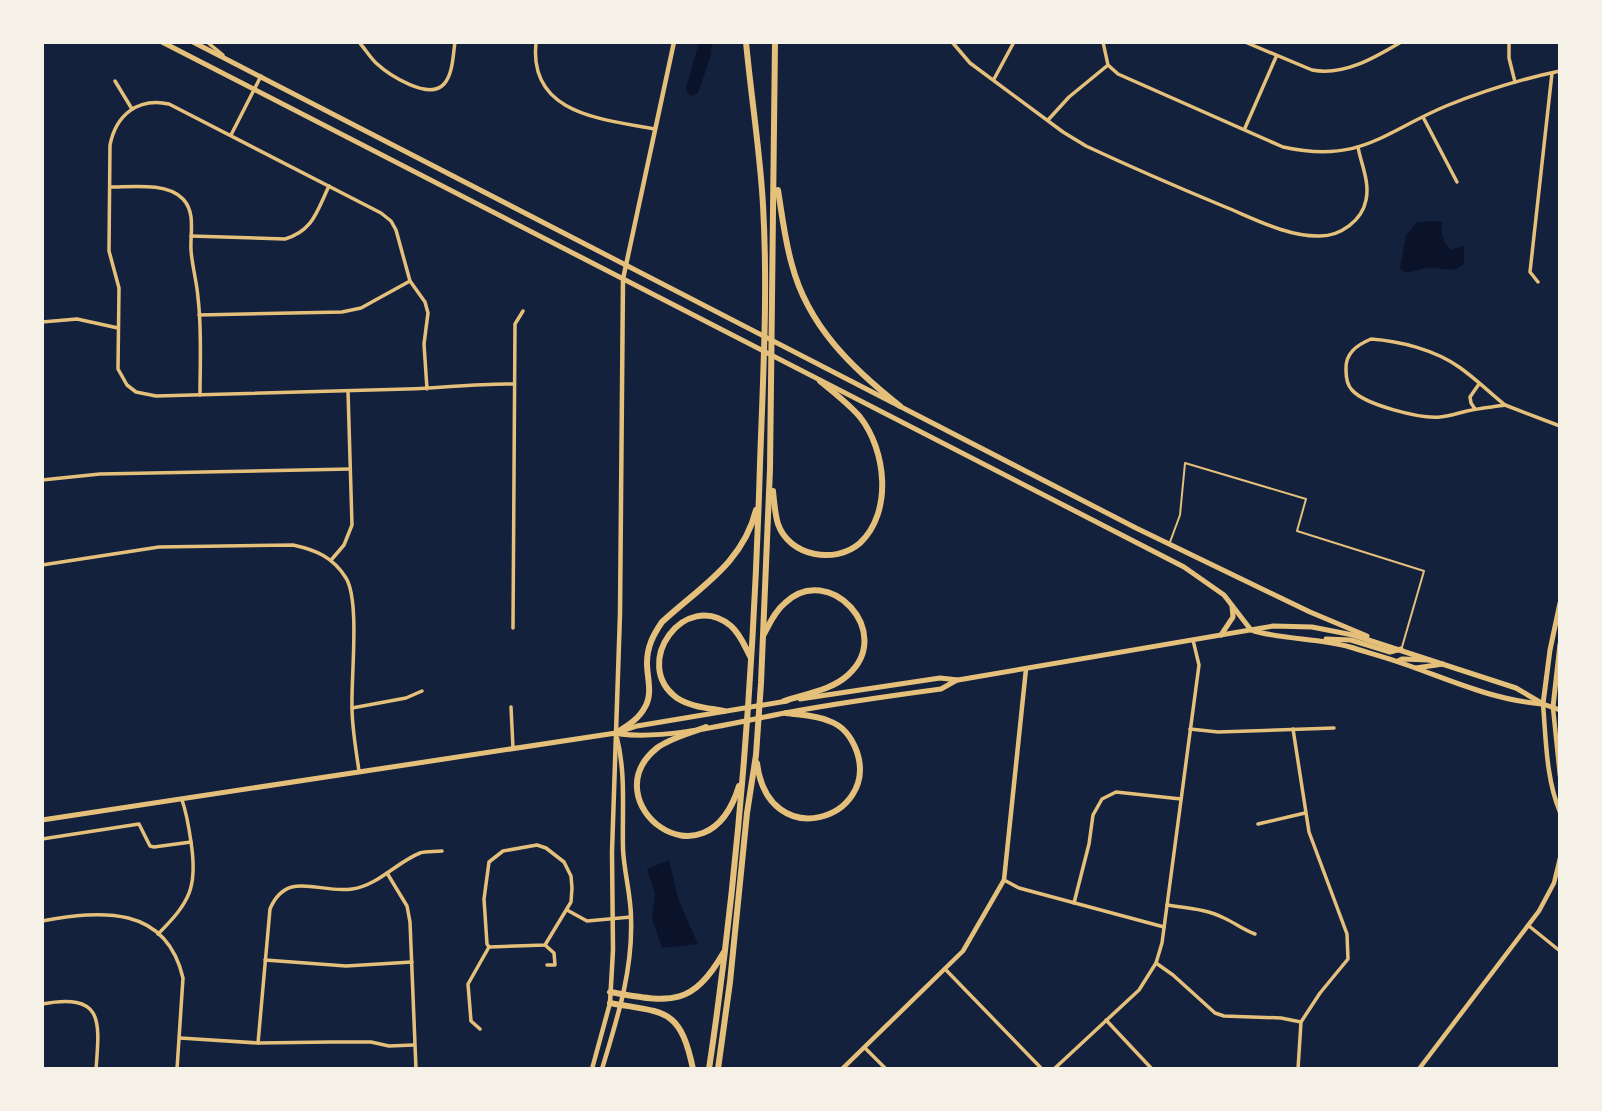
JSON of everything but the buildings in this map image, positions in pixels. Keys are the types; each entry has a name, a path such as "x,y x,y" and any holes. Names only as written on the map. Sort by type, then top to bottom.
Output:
{"highway":[{"path":"709,1069 725,950 746,742 759,498 765,283 763,203 746,42"},
{"path":"720,1069 747,813 758,741 770,469 775,42"},
{"path":"775,172 792,268 817,322 828,339 859,372 900,406"},
{"path":"770,469 779,525 790,541 798,547 808,553 823,556 838,554 858,544 867,534 878,509 881,494 879,458 870,432 859,417 820,381"},
{"path":"617,733 640,716 646,706 649,688 648,653 656,631 662,622 736,555 753,524 759,498"},
{"path":"762,639 774,616 786,601 815,591 847,602 862,622 865,634 862,657 849,675 832,686 784,701"},
{"path":"724,711 694,706 673,695 660,672 660,657 665,639 670,631 686,620 715,618 731,626 752,659"},
{"path":"756,755 764,793 788,815 812,818 824,816 847,803 859,777 859,761 850,736 830,721 786,713"},
{"path":"706,727 660,746 645,761 639,776 638,792 641,806 649,818 660,828 675,835 706,832 724,819 731,808 742,774"},
{"path":"611,992 654,1000 681,996 696,989 710,975 725,950"},
{"path":"610,1003 658,1011 671,1017 683,1031 693,1069"}],"main road":[{"path":"162,42 1184,567 1215,587 1251,630 1271,636 1351,640 1390,652 1401,649"},
{"path":"193,42 1169,544 1379,643"},
{"path":"593,1069 610,1003 614,919 612,852 617,733 623,279 674,42"},
{"path":"1222,635 1233,617 1231,603"},
{"path":"1560,603 1543,704 1550,770 1560,811"},
{"path":"42,820 617,733 637,726 784,701 940,678 958,680 1273,626 1312,627 1353,635 1516,688 1543,704"},
{"path":"1317,640 1398,661 1512,702 1543,704 1560,710"},
{"path":"1560,644 1553,707 1560,776"},
{"path":"1398,661 1432,660"},
{"path":"1416,668 1443,664"},
{"path":"1438,676 1443,664"},
{"path":"842,1069 963,951 1004,880 1027,669"},
{"path":"617,733 639,736 706,727 941,689 958,680"},
{"path":"604,1069 625,995 631,946 631,917 624,853 622,759 617,733"},
{"path":"1419,1069 1529,926 1550,891 1560,858"}],"street":[{"path":"207,42 234,63"},
{"path":"359,42 383,69 426,91 439,88 445,82 455,42"},
{"path":"536,42 535,62 540,77 561,104 594,117 655,129"},
{"path":"952,42 970,63 1086,146 1167,183 1273,226 1300,234 1320,236 1338,233 1357,220 1366,201 1367,181 1358,147"},
{"path":"994,79 1014,42"},
{"path":"1103,42 1108,65 1118,74 1283,147 1305,152 1334,153 1382,140 1423,117 1458,102 1515,82 1560,71"},
{"path":"1245,42 1312,71 1349,68 1401,42"},
{"path":"1509,42 1509,58 1515,82"},
{"path":"1245,128 1277,56"},
{"path":"1048,120 1069,97 1108,65"},
{"path":"1538,282 1531,272 1552,73"},
{"path":"231,135 261,76"},
{"path":"116,81 132,109"},
{"path":"428,389 424,344 428,313 425,302 410,281 397,230 391,221 381,213 169,104 147,103 123,116 113,132 110,145 109,251 119,288 118,369 127,385 145,395 428,389 514,384"},
{"path":"1423,117 1457,182"},
{"path":"191,236 285,239 297,235 307,229 328,186"},
{"path":"110,187 162,188 173,191 189,208 199,315 200,394"},
{"path":"199,315 342,312 361,308 410,281"},
{"path":"513,628 515,324 523,311"},
{"path":"42,322 77,319 118,328"},
{"path":"1505,405 1454,415 1426,417 1362,398 1352,390 1347,381 1346,365 1349,354 1359,344 1371,339 1443,358 1458,366 1505,405 1560,426"},
{"path":"1475,410 1470,397 1479,384"},
{"path":"332,559 344,545 352,525 348,391"},
{"path":"42,480 79,474 350,469"},
{"path":"42,565 159,547 293,545 314,550 332,559 347,580 352,601 352,708 359,772"},
{"path":"1054,1069 1139,990 1156,963 1164,927 1199,664 1193,640"},
{"path":"352,708 406,698 422,691"},
{"path":"511,707 513,748"},
{"path":"1190,729 1218,732 1334,728"},
{"path":"1293,729 1305,813 1318,859 1347,934 1349,948 1348,959 1320,993 1301,1022 1298,1069"},
{"path":"1074,903 1089,845 1093,815 1102,799 1116,792 1181,799"},
{"path":"158,934 182,907 192,889 194,864 182,800"},
{"path":"1258,824 1305,813"},
{"path":"42,839 139,824 150,846 191,842"},
{"path":"489,947 484,899 487,869 492,859 503,851 537,845 546,848 564,862 571,876 572,888 567,910 545,945"},
{"path":"258,1043 270,909 275,896 286,888 302,885 340,890 356,889 421,853 442,851"},
{"path":"387,873 407,906 410,922 416,1069"},
{"path":"1004,880 1018,888 1164,927"},
{"path":"1167,905 1202,910 1223,917 1241,929 1255,934"},
{"path":"567,910 587,921 631,917"},
{"path":"42,921 108,913 135,919 158,934 179,964 183,978 177,1069"},
{"path":"1529,926 1560,951"},
{"path":"489,947 545,945 554,953 555,965 547,965"},
{"path":"480,1030 471,1021 468,984 489,947"},
{"path":"265,960 345,966 412,962"},
{"path":"1156,963 1215,1013 1301,1022"},
{"path":"946,970 1042,1069"},
{"path":"42,1004 76,1002 91,1007 97,1018 96,1069"},
{"path":"1106,1020 1152,1069"},
{"path":"180,1038 258,1043 371,1042 389,1046 414,1045"},
{"path":"865,1048 886,1069"}],"lane":[{"path":"1169,544 1180,514 1185,463 1306,499 1297,531 1424,571 1398,661"}],"water":[{"path":"699,42 712,42 711,55 698,93 693,96 688,94 686,88"},
{"path":"1442,222 1443,238 1452,250 1464,245 1464,263 1451,270 1423,268 1404,272 1400,268 1406,235 1416,223"},
{"path":"669,860 678,898 698,944 662,948 652,919 655,893 647,869"}]}
